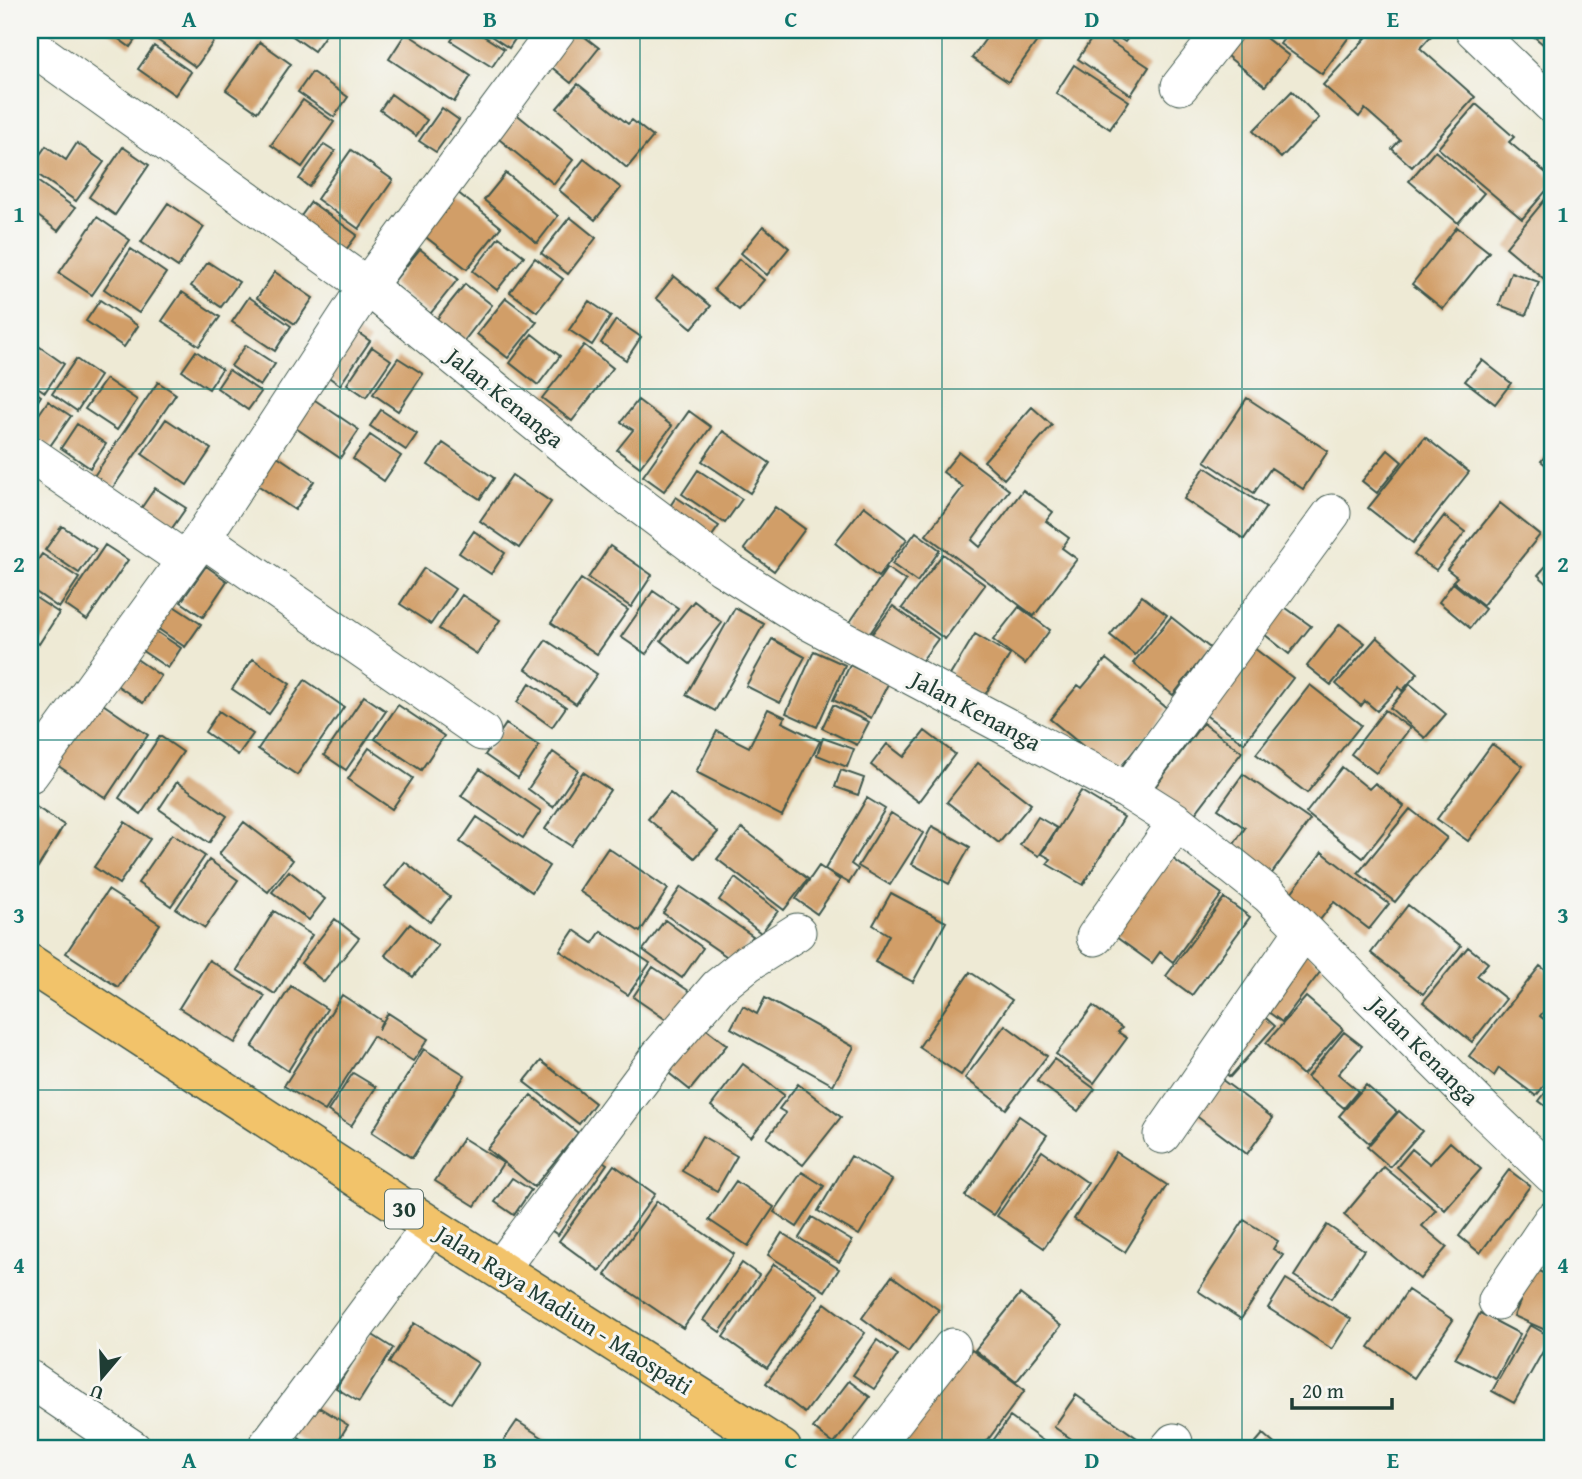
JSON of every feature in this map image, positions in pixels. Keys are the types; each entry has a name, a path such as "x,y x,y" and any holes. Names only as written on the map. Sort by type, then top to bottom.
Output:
{"highway":[{"name":"Jalan Raya Madiun - Maospati","path":"30,964 431,1226 782,1449"}],"street":[{"path":"30,774 193,549 366,286 557,30"},
{"path":"1180,86 1224,30"},
{"path":"1474,30 1552,105"},
{"name":"Jalan Kenanga","path":"30,45 366,286 605,478 722,567 804,619 1128,792 1177,822 1269,895 1552,1175"},
{"path":"30,454 193,549 482,732"},
{"path":"1128,792 1332,513"},
{"path":"1096,937 1177,822"},
{"path":"1162,1135 1304,930"},
{"path":"500,1269 659,1056 718,987 748,963 797,932"},
{"path":"1497,1301 1552,1220"},
{"path":"265,1449 431,1226"},
{"path":"872,1449 952,1347"},
{"path":"30,1379 134,1449"}],"building":[{"path":"106,30 142,30 130,47"},
{"path":"158,30 197,30 214,41 196,67 153,37"},
{"path":"284,30 329,30 314,51"},
{"path":"458,30 474,30 504,49 492,67 451,41"},
{"path":"482,30 521,30 509,48"},
{"path":"569,30 576,30 599,48 571,83 544,61"},
{"path":"992,30 1045,30 1008,82 972,58"},
{"path":"1107,30 1134,30 1125,42"},
{"path":"1247,30 1273,30 1266,38 1289,56 1265,86 1227,56"},
{"path":"1283,30 1354,30 1322,74 1280,44 1288,33"},
{"path":"1373,30 1426,30 1432,35 1420,48 1475,97 1412,167 1392,149 1400,140 1365,109 1359,117 1323,85"},
{"path":"1526,30 1552,30 1552,45 1549,49"},
{"path":"1096,32 1149,67 1131,95 1078,59"},
{"path":"406,33 471,76 454,102 389,59"},
{"path":"260,42 291,64 257,112 226,90"},
{"path":"154,46 191,72 175,95 138,69"},
{"path":"1074,65 1129,101 1110,129 1056,93"},
{"path":"312,72 348,97 334,117 298,92"},
{"path":"578,84 628,124 632,120 653,137 627,168 557,108"},
{"path":"1292,91 1319,118 1281,158 1253,131"},
{"path":"391,94 427,120 416,136 380,110"},
{"path":"303,100 334,122 302,167 271,145"},
{"path":"1476,104 1514,137 1509,142 1552,178 1552,184 1522,219 1438,148"},
{"path":"442,108 459,120 436,152 419,141"},
{"path":"509,108 573,160 554,184 489,131"},
{"path":"77,143 104,162 76,201 30,169 46,146 66,160"},
{"path":"324,144 335,151 309,187 299,179"},
{"path":"123,147 149,165 115,215 89,197"},
{"path":"351,150 393,180 359,229 317,199"},
{"path":"1435,151 1484,193 1458,223 1409,181"},
{"path":"584,159 621,188 595,220 559,190"},
{"path":"506,173 558,216 537,243 484,200"},
{"path":"30,176 75,208 58,231 30,210"},
{"path":"452,188 501,227 467,269 418,231"},
{"path":"1552,191 1552,279 1549,283 1506,247"},
{"path":"311,202 357,235 339,259 294,226"},
{"path":"168,203 204,227 178,267 141,242"},
{"path":"97,217 130,240 92,295 59,273"},
{"path":"570,217 596,238 568,274 541,253"},
{"path":"763,226 789,248 767,275 741,253"},
{"path":"1457,227 1489,252 1443,309 1412,284"},
{"path":"499,237 524,256 497,290 473,271"},
{"path":"131,249 166,273 139,313 104,289"},
{"path":"420,249 458,279 430,314 392,284"},
{"path":"535,258 563,279 537,312 510,292"},
{"path":"739,259 764,280 739,310 714,289"},
{"path":"208,262 239,282 221,307 191,286"},
{"path":"275,272 313,298 295,324 257,298"},
{"path":"1511,272 1539,282 1526,315 1499,305"},
{"path":"674,276 711,306 692,328 656,298"},
{"path":"465,284 492,305 460,346 432,325"},
{"path":"182,292 220,317 199,346 162,321"},
{"path":"249,297 291,326 275,351 232,322"},
{"path":"506,298 537,322 508,358 477,334"},
{"path":"100,300 138,326 124,347 86,321"},
{"path":"589,301 611,316 592,345 569,330"},
{"path":"616,320 641,337 626,360 601,343"},
{"path":"350,327 370,341 340,385 320,371"},
{"path":"532,334 560,356 538,385 510,363"},
{"path":"30,340 64,364 45,392 30,382"},
{"path":"246,345 275,364 260,386 231,366"},
{"path":"584,345 613,368 572,421 542,398"},
{"path":"372,347 391,360 366,397 347,384"},
{"path":"196,351 222,369 209,389 182,371"},
{"path":"398,358 423,374 398,411 373,394"},
{"path":"76,359 100,376 77,411 52,394"},
{"path":"1482,360 1511,383 1495,404 1465,381"},
{"path":"229,370 261,392 248,410 217,388"},
{"path":"106,379 137,400 117,430 85,409"},
{"path":"158,382 176,394 110,492 92,479"},
{"path":"30,388 41,396 30,413"},
{"path":"306,394 359,430 340,458 287,422"},
{"path":"1247,398 1328,451 1303,489 1271,468 1254,493 1205,461"},
{"path":"638,400 672,426 640,467 617,450 633,430 621,422"},
{"path":"48,401 71,416 50,446 30,432 30,427"},
{"path":"1032,407 1052,425 1004,479 984,461"},
{"path":"381,410 417,434 406,450 370,426"},
{"path":"689,411 711,427 664,491 643,476"},
{"path":"166,419 211,449 187,485 142,454"},
{"path":"77,424 106,444 90,468 61,448"},
{"path":"723,431 770,463 750,493 702,461"},
{"path":"370,435 401,456 384,481 353,459"},
{"path":"1425,437 1469,472 1413,543 1368,508"},
{"path":"443,443 494,478 480,499 428,465"},
{"path":"264,447 314,481 295,510 244,476"},
{"path":"1552,448 1552,470 1541,461"},
{"path":"1388,450 1402,462 1377,493 1362,481"},
{"path":"959,452 1009,490 972,540 980,547 1023,490 1053,512 1046,521 1069,538 1062,548 1077,559 1034,616 926,535 963,487 943,472"},
{"path":"1205,467 1266,507 1244,539 1184,499"},
{"path":"698,470 742,499 725,523 682,494"},
{"path":"512,475 551,502 519,548 480,521"},
{"path":"155,488 186,508 170,531 140,510"},
{"path":"676,497 719,526 705,546 663,517"},
{"path":"1500,503 1540,535 1483,605 1453,581 1457,577 1447,569"},
{"path":"864,506 907,539 878,577 835,543"},
{"path":"775,507 805,529 774,571 744,549"},
{"path":"1444,516 1465,532 1436,570 1414,555"},
{"path":"62,526 96,549 79,573 45,550"},
{"path":"474,531 505,553 491,574 459,553"},
{"path":"916,532 940,550 917,582 892,564"},
{"path":"105,545 128,560 87,620 65,605"},
{"path":"610,546 652,575 631,607 588,578"},
{"path":"42,554 79,578 59,608 30,588 30,572"},
{"path":"943,554 985,585 945,639 902,608"},
{"path":"1552,559 1552,588 1538,575"},
{"path":"206,566 227,581 203,617 181,602"},
{"path":"424,568 455,589 431,624 400,604"},
{"path":"887,568 906,581 864,642 846,628"},
{"path":"581,579 628,610 597,654 551,623"},
{"path":"1453,583 1485,609 1470,628 1439,602"},
{"path":"653,591 678,608 646,654 621,637"},
{"path":"30,594 59,613 39,644 30,638"},
{"path":"462,595 500,620 477,654 439,629"},
{"path":"1142,596 1167,615 1135,655 1110,635"},
{"path":"694,601 722,623 690,664 661,641"},
{"path":"1279,603 1311,626 1289,654 1259,630"},
{"path":"172,605 201,624 185,647 157,628"},
{"path":"893,606 938,639 914,671 869,638"},
{"path":"1019,607 1050,630 1025,664 993,640"},
{"path":"735,608 764,624 715,711 686,695"},
{"path":"1171,617 1210,648 1173,695 1133,663"},
{"path":"145,624 181,648 168,668 132,644"},
{"path":"1340,624 1365,643 1331,685 1307,666"},
{"path":"975,634 1010,655 983,698 949,677"},
{"path":"1377,637 1418,673 1402,691 1399,687 1377,711 1365,701 1361,706 1336,684"},
{"path":"772,639 805,657 780,703 746,686"},
{"path":"546,640 597,674 576,704 526,669"},
{"path":"1250,645 1293,678 1244,743 1200,711"},
{"path":"125,651 161,676 143,703 106,678"},
{"path":"814,651 845,665 817,727 786,713"},
{"path":"253,659 290,684 269,714 232,689"},
{"path":"1106,659 1168,709 1116,773 1050,719 1078,685 1082,688"},
{"path":"850,665 888,684 871,718 833,700"},
{"path":"305,680 344,707 297,775 258,749"},
{"path":"530,683 566,707 552,727 517,702"},
{"path":"1410,684 1446,714 1425,738 1390,708"},
{"path":"1310,685 1361,725 1307,793 1256,754"},
{"path":"364,696 386,711 346,770 324,755"},
{"path":"94,698 148,735 106,798 51,761"},
{"path":"398,705 444,736 421,770 375,739"},
{"path":"833,705 869,722 857,745 822,728"},
{"path":"768,709 785,717 782,722 820,741 782,816 696,772 717,731 749,747"},
{"path":"1385,710 1410,728 1376,773 1351,754"},
{"path":"219,711 253,734 238,755 205,732"},
{"path":"1203,723 1242,752 1191,819 1152,791"},
{"path":"506,724 539,746 518,778 485,755"},
{"path":"925,731 955,754 919,802 871,765 887,744 904,757"},
{"path":"160,736 183,752 141,814 119,798"},
{"path":"823,738 854,749 847,767 817,755"},
{"path":"1492,744 1523,766 1468,841 1437,819"},
{"path":"369,748 413,778 392,809 348,779"},
{"path":"553,752 578,770 553,807 528,789"},
{"path":"978,763 1031,804 999,843 947,802"},
{"path":"1342,767 1369,789 1375,783 1404,806 1363,858 1306,813"},
{"path":"480,769 541,811 523,838 461,796"},
{"path":"841,770 864,778 858,795 835,787"},
{"path":"583,772 610,790 571,846 545,829"},
{"path":"1243,774 1310,820 1265,883 1226,856 1245,828 1218,809"},
{"path":"177,782 227,816 209,843 159,809"},
{"path":"1081,791 1124,817 1083,885 1047,864 1051,859 1042,854"},
{"path":"670,793 718,832 695,858 648,819"},
{"path":"867,798 885,809 851,864 858,869 849,883 825,869"},
{"path":"30,803 64,825 30,880"},
{"path":"1410,809 1447,838 1395,902 1358,873"},
{"path":"891,813 923,833 890,885 858,866"},
{"path":"477,817 549,866 532,892 460,842"},
{"path":"1038,817 1057,828 1039,856 1020,845"},
{"path":"125,822 150,839 119,884 94,867"},
{"path":"244,822 293,860 268,892 219,854"},
{"path":"932,826 970,847 949,884 912,864"},
{"path":"742,828 808,879 784,910 717,859"},
{"path":"172,834 205,856 171,906 138,883"},
{"path":"608,848 668,889 640,932 579,891"},
{"path":"1162,851 1222,894 1173,962 1160,952 1152,963 1105,929"},
{"path":"1322,852 1389,904 1369,929 1334,902 1316,925 1285,901"},
{"path":"209,860 238,880 205,928 176,909"},
{"path":"405,862 450,897 430,922 385,887"},
{"path":"819,866 840,880 817,914 796,899"},
{"path":"289,871 325,899 309,920 272,892"},
{"path":"735,878 778,911 761,933 719,900"},
{"path":"681,887 753,936 735,962 663,913"},
{"path":"108,890 160,924 118,987 66,953"},
{"path":"891,893 946,922 913,982 875,962 889,935 873,925"},
{"path":"1224,898 1250,917 1192,995 1166,976"},
{"path":"1408,905 1461,946 1423,994 1371,953"},
{"path":"274,911 312,935 275,994 237,970"},
{"path":"335,919 359,938 324,982 301,963"},
{"path":"665,920 703,948 682,978 643,950"},
{"path":"410,924 438,946 413,977 385,955"},
{"path":"574,930 593,943 601,931 650,963 628,995 560,951"},
{"path":"1297,947 1324,967 1282,1022 1256,1003"},
{"path":"1468,947 1488,963 1477,976 1506,999 1472,1042 1423,1002"},
{"path":"209,960 265,996 235,1043 179,1008"},
{"path":"1540,966 1552,975 1552,1001 1540,1016 1552,1026 1552,1075 1536,1096 1499,1068 1494,1076 1469,1056"},
{"path":"653,967 698,997 678,1028 633,997"},
{"path":"970,972 1012,1000 961,1075 919,1047"},
{"path":"291,986 327,1009 288,1071 252,1047"},
{"path":"342,995 382,1021 378,1030 388,1013 428,1039 413,1061 373,1036 325,1111 284,1086"},
{"path":"1306,997 1343,1029 1303,1075 1266,1043"},
{"path":"765,998 854,1047 833,1085 731,1028 743,1006 757,1014"},
{"path":"1093,1006 1122,1028 1118,1032 1127,1038 1094,1083 1056,1054"},
{"path":"1259,1012 1275,1026 1230,1077 1214,1063"},
{"path":"696,1021 727,1045 690,1090 660,1066"},
{"path":"1005,1025 1047,1056 1006,1109 965,1078"},
{"path":"1344,1032 1362,1046 1338,1074 1358,1091 1344,1108 1307,1077"},
{"path":"424,1049 465,1075 412,1158 372,1132"},
{"path":"1054,1059 1095,1089 1078,1111 1037,1081"},
{"path":"541,1061 595,1103 579,1124 524,1082"},
{"path":"743,1064 784,1095 751,1137 711,1106"},
{"path":"353,1073 376,1087 351,1126 328,1111"},
{"path":"1221,1079 1273,1118 1247,1154 1187,1109"},
{"path":"798,1084 841,1117 803,1165 767,1138 786,1113 779,1109"},
{"path":"1552,1084 1552,1111 1539,1101"},
{"path":"1366,1085 1397,1112 1369,1143 1339,1116"},
{"path":"531,1095 578,1133 534,1187 487,1149"},
{"path":"1399,1111 1422,1131 1390,1167 1367,1147"},
{"path":"1019,1116 1047,1135 993,1215 965,1196"},
{"path":"702,1136 737,1156 717,1191 682,1171"},
{"path":"463,1138 503,1163 475,1206 435,1181"},
{"path":"1450,1142 1481,1169 1445,1210 1397,1167 1412,1149 1430,1164"},
{"path":"1042,1151 1088,1183 1044,1248 997,1216"},
{"path":"1116,1152 1167,1185 1125,1252 1074,1219"},
{"path":"595,1156 607,1164 558,1235 545,1226"},
{"path":"851,1156 892,1180 859,1235 818,1211"},
{"path":"614,1165 655,1194 600,1271 559,1241"},
{"path":"1384,1167 1436,1210 1422,1226 1447,1247 1420,1279 1344,1215"},
{"path":"1509,1170 1530,1186 1480,1253 1459,1236"},
{"path":"802,1172 824,1186 797,1227 774,1212"},
{"path":"512,1178 531,1190 514,1215 495,1202"},
{"path":"736,1181 774,1207 748,1246 709,1220"},
{"path":"657,1201 734,1254 683,1328 605,1275"},
{"path":"812,1217 852,1241 839,1262 799,1238"},
{"path":"1244,1220 1278,1241 1273,1249 1283,1255 1241,1319 1198,1291"},
{"path":"1327,1225 1364,1250 1331,1299 1294,1276"},
{"path":"782,1233 839,1269 825,1291 768,1255"},
{"path":"742,1263 759,1275 720,1332 703,1320"},
{"path":"774,1264 818,1295 767,1368 723,1337"},
{"path":"1529,1266 1552,1277 1552,1333 1514,1316 1522,1297 1517,1295"},
{"path":"892,1276 939,1310 908,1352 862,1318"},
{"path":"1286,1279 1351,1319 1332,1349 1268,1308"},
{"path":"1408,1290 1453,1320 1414,1378 1369,1347"},
{"path":"1020,1294 1061,1326 1016,1382 975,1350"},
{"path":"825,1303 865,1333 805,1413 766,1383"},
{"path":"1480,1313 1520,1334 1496,1379 1455,1358"},
{"path":"414,1323 478,1363 452,1403 389,1363"},
{"path":"1530,1325 1551,1337 1514,1403 1492,1391"},
{"path":"371,1334 393,1348 359,1402 336,1388"},
{"path":"877,1340 898,1355 874,1389 853,1375"},
{"path":"961,1342 1025,1390 981,1449 894,1449"},
{"path":"849,1381 870,1397 834,1444 813,1428"},
{"path":"1076,1395 1137,1438 1129,1449 1086,1449 1054,1427"},
{"path":"309,1401 348,1425 333,1449 316,1449 289,1432"},
{"path":"1010,1417 1039,1438 1055,1449 987,1449"},
{"path":"517,1421 560,1449 498,1449"},
{"path":"1263,1434 1280,1449 1250,1449"},
{"path":"1317,1441 1328,1449 1310,1449"}]}
